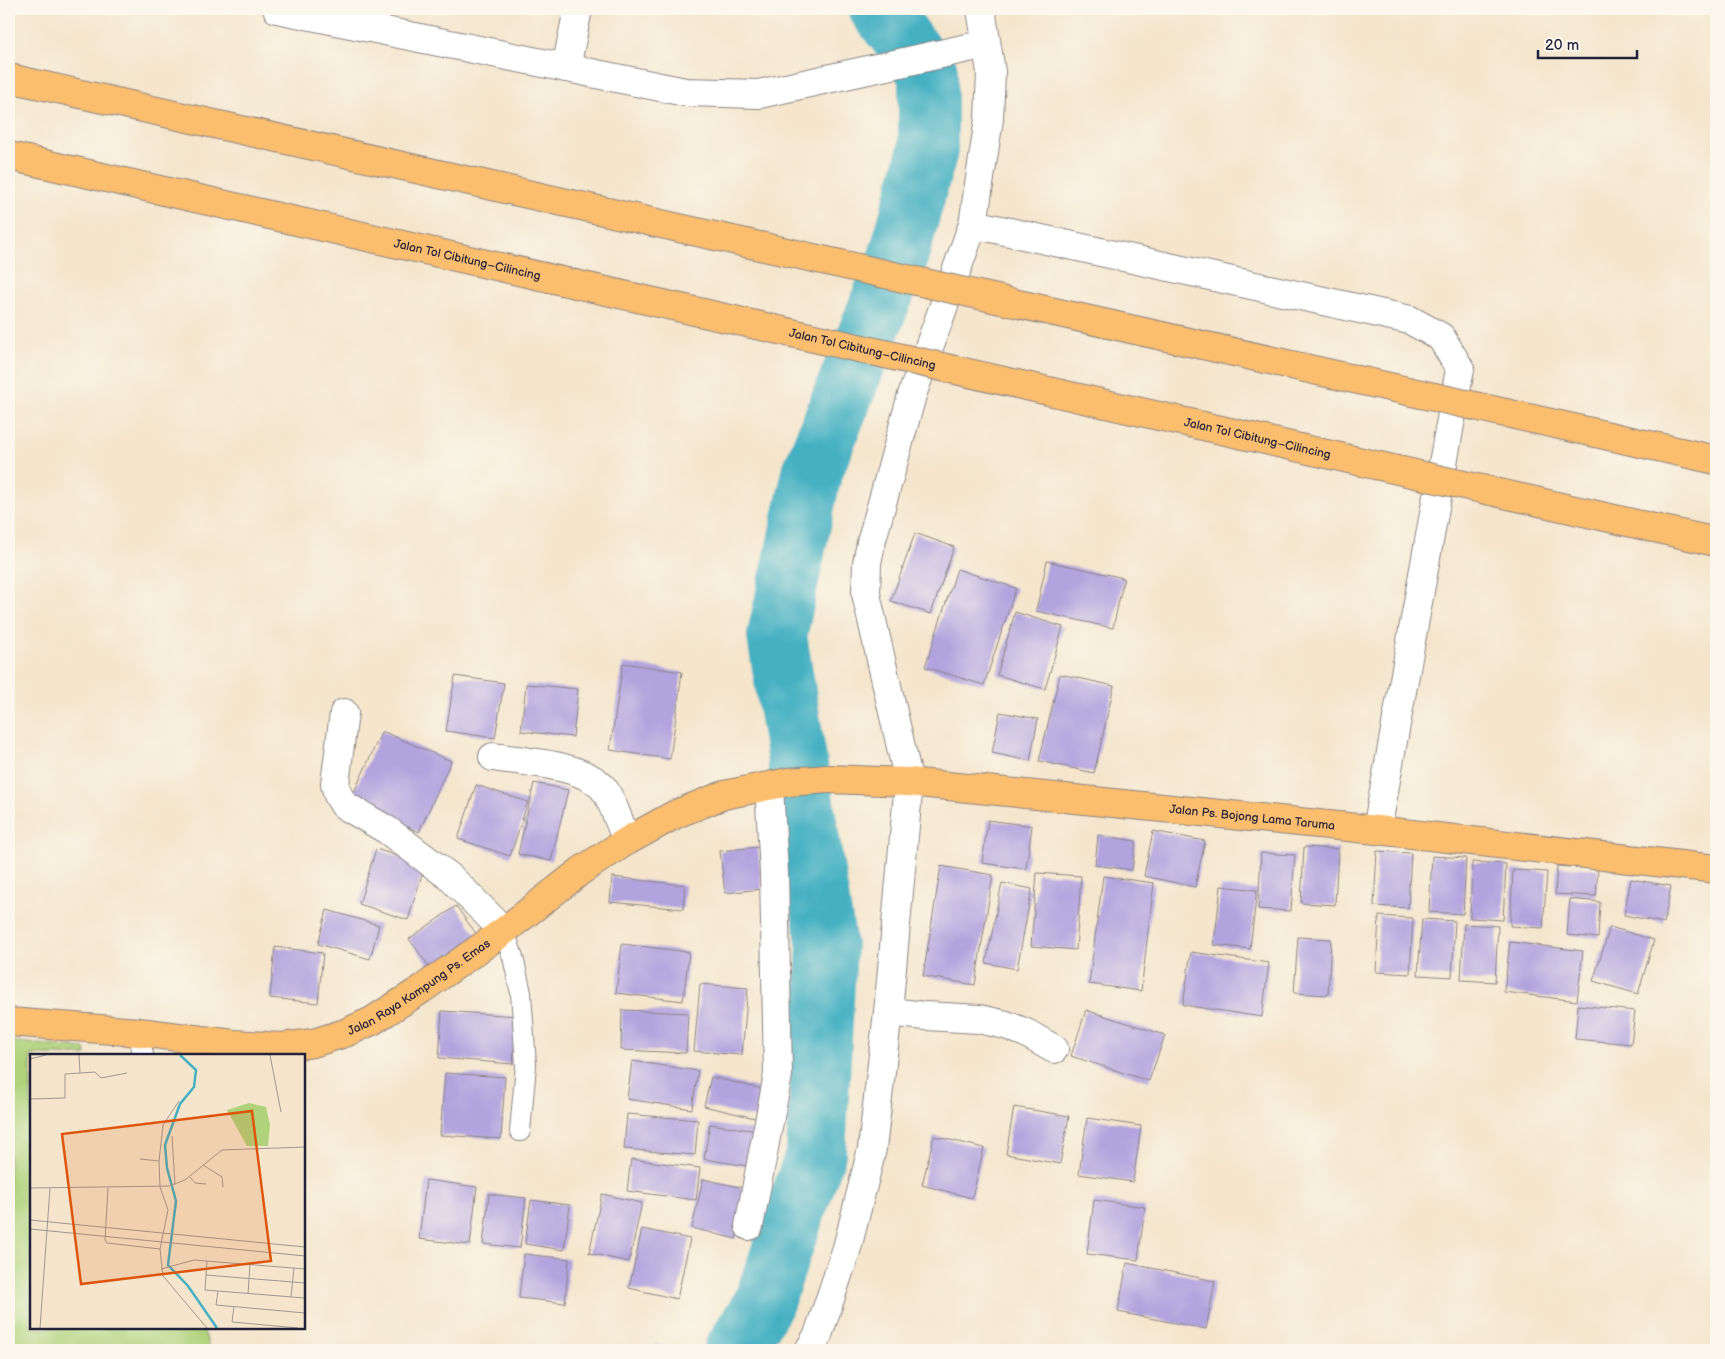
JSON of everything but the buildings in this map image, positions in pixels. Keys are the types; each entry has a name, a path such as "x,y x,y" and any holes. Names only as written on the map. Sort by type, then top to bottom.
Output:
{"main road":[{"path":"9,78 1716,460"},
{"name":"Jalan Tol Cibitung–Cilincing","path":"9,156 1716,542"},
{"name":"Jalan Ps. Bojong Lama Taruma","path":"778,784 828,780 909,782 1378,830 1716,869"},
{"name":"Jalan Raya Kampung Ps. Emas","path":"9,1022 141,1044 234,1044 281,1047 313,1043 345,1033 372,1021 422,989 504,931 582,870 628,840 676,814 724,795 778,784"}],"street":[{"path":"277,9 685,92 759,94 986,44"},
{"path":"566,68 578,9"},
{"path":"809,1350 818,1335 847,1248 872,1150 888,1012 909,782 866,594 867,563 883,497 912,395 974,224 989,119 991,72 981,9"},
{"path":"974,224 1410,320 1441,337 1460,369 1378,830"},
{"path":"344,713 335,784 338,795 344,805 386,830 450,877 504,931"},
{"path":"493,757 574,770 590,776 604,788 628,840"},
{"path":"749,1226 778,1075 774,873 778,784"},
{"path":"888,1012 979,1018 1006,1025 1026,1033 1054,1049"}],"lane":[{"path":"504,931 513,957 521,993 526,1064 520,1131"}],"green space":[{"path":"9,1041 85,1049 86,1054 30,1054 30,1329 203,1329 210,1350 9,1350"}],"waterway":[{"path":"734,1350 763,1304 816,1153 827,946 777,636 812,473 898,258 928,150 928,72 879,9"}]}
